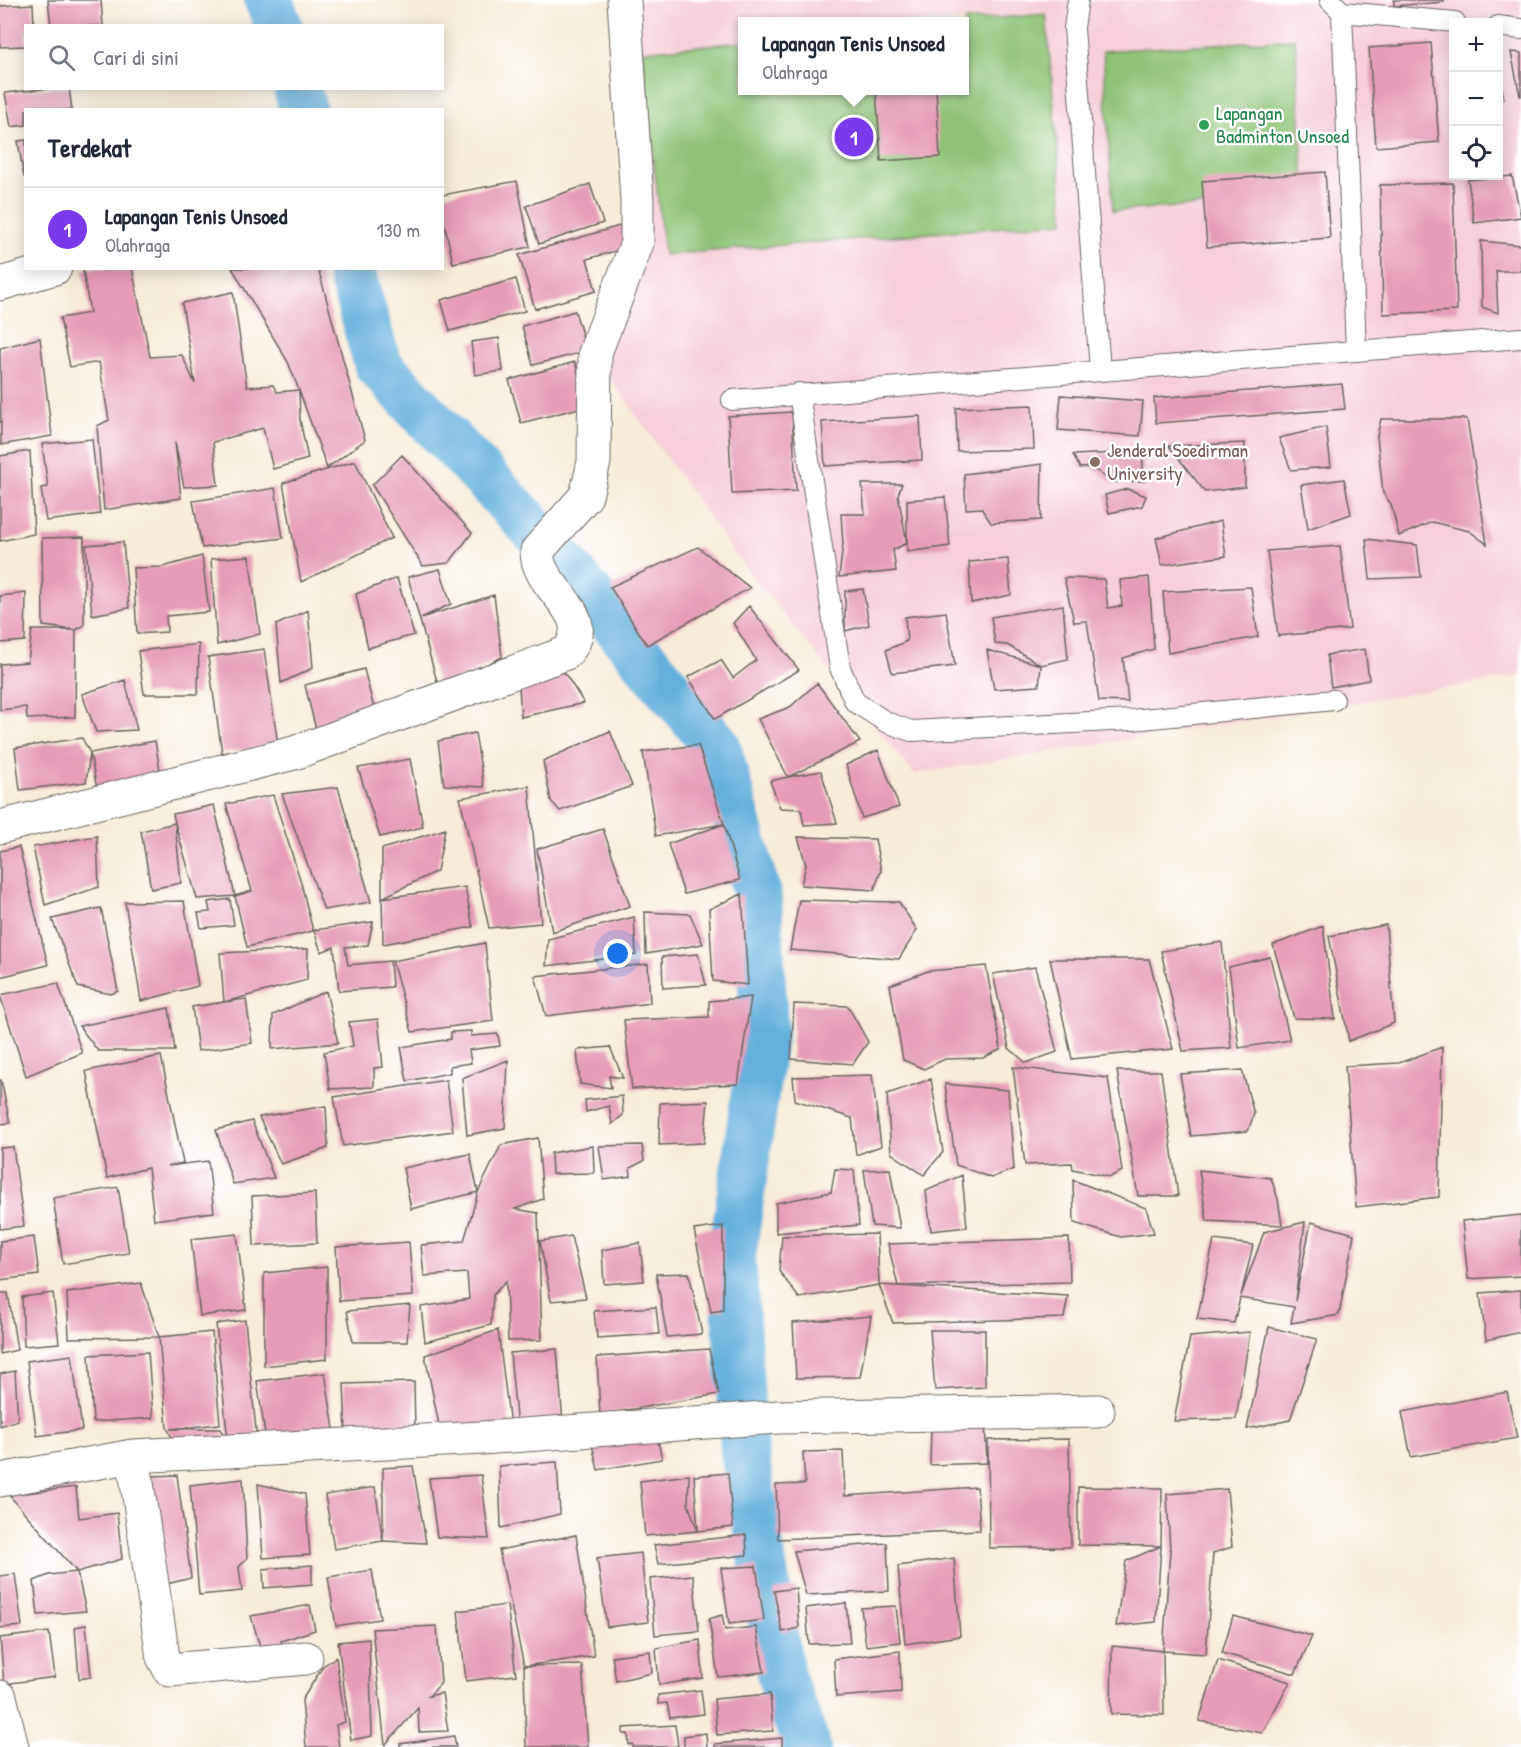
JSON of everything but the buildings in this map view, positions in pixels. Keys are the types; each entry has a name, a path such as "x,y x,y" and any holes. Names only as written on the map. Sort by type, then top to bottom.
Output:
{"street":[{"path":"0,827 294,753 566,653 576,642 577,629 574,617 540,569 537,551 565,523 586,496 594,462 595,353 637,243 637,200 624,0"},
{"path":"0,284 48,270"},
{"path":"0,1480 133,1456 482,1438 779,1417 1098,1411"},
{"path":"133,1456 163,1657 170,1670 306,1658"},
{"path":"0,1697 12,1747"}],"lane":[{"path":"1078,0 1074,28 1100,370"},
{"path":"1356,350 1336,6 1449,21"},
{"path":"1503,26 1521,28"},
{"path":"732,400 1521,338"},
{"path":"799,393 840,668 855,702 886,722 911,731 1132,720 1334,700"}],"shaded area":[{"name":"Jenderal Soedirman University","path":"635,0 1521,0 1521,676 914,774 739,560 600,364 650,221"}],"green space":[{"path":"1046,14 1064,222 664,255 642,51 738,42 738,95 969,95 969,20"},
{"name":"Lapangan Badminton Unsoed","path":"1295,39 1305,199 1113,211 1103,51"}],"waterway":[{"path":"268,0 278,24"},
{"path":"298,90 302,108"},
{"path":"351,270 378,365 544,540 717,746 758,898 764,1031 732,1256 744,1450 781,1676 807,1747"}],"place":[{"name":"Lapangan Badminton Unsoed","path":"1204,125"},
{"name":"Lapangan Tenis Unsoed","path":"854,137"},
{"name":"Jenderal Soedirman University","path":"1095,462"}]}
